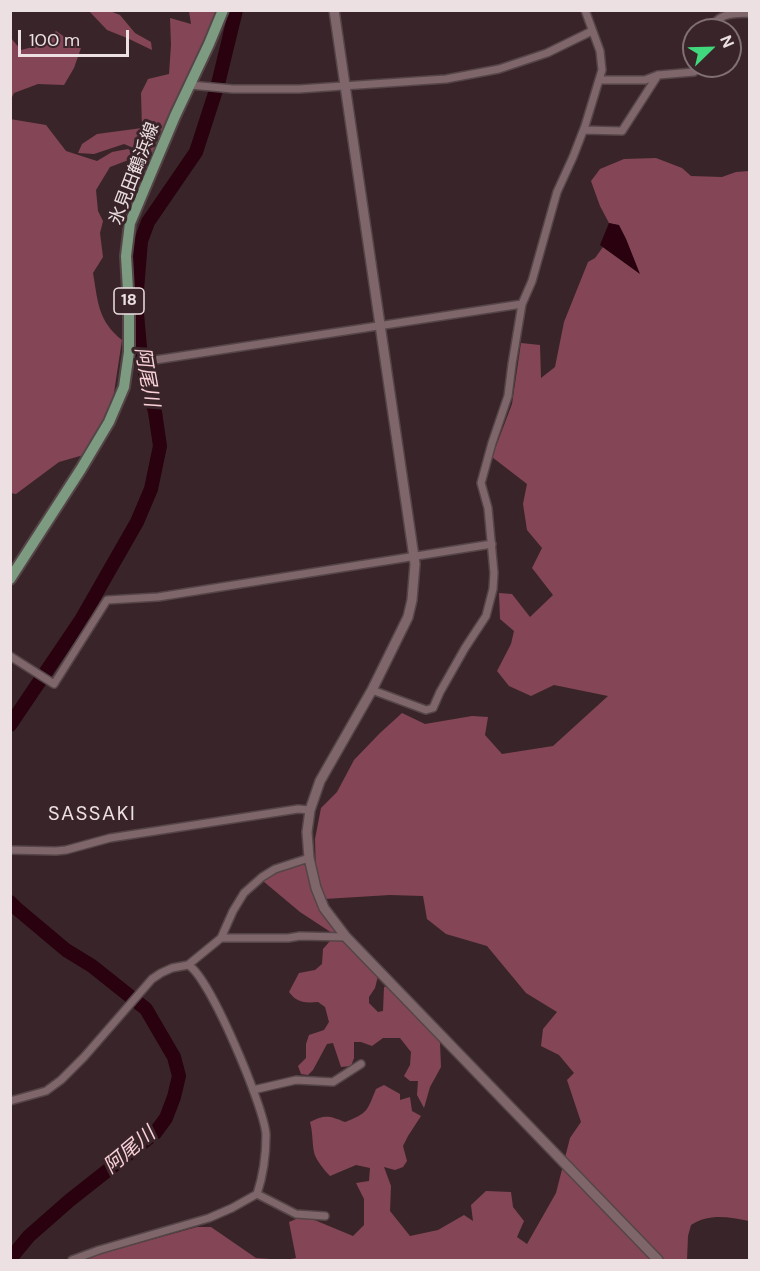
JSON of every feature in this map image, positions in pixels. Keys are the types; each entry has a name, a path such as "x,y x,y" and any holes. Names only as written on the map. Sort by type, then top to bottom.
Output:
{"main road":[{"name":"氷見田鶴浜線","path":"10,579 109,422 124,387 129,352 126,256 130,223 223,10"}],"street":[{"path":"334,10 415,556 408,617 372,690 320,781 310,810 307,832 309,858 316,888 324,908 346,937 658,1260"},
{"path":"372,690 426,710 433,708 465,648 486,616 494,573 488,508 482,483 492,443 508,396 522,304 532,281 557,192 584,130 602,70 600,51 585,10"},
{"path":"719,18 750,14"},
{"path":"190,85 225,89 299,89 446,79 499,69 547,53 592,31"},
{"path":"599,80 645,80 658,75 682,73"},
{"path":"584,130 622,131 658,75"},
{"path":"155,360 522,304"},
{"path":"10,656 54,684 107,600 158,597 492,544"},
{"path":"12,850 66,850 110,838 298,809 310,810"},
{"path":"10,1101 46,1091 61,1080 84,1057 146,985 161,973 188,965 220,938 244,893 275,869 309,858"},
{"path":"220,938 346,937"},
{"path":"72,1260 209,1218 232,1209 257,1194 265,1169 266,1134 260,1107 211,994 193,967 188,965"},
{"path":"253,1090 296,1080 333,1082 361,1064"},
{"path":"257,1194 296,1214 325,1216"}],"shaded area":[{"path":"89,11 110,11 120,15 135,33 151,42 152,50 107,30"},
{"path":"189,11 217,11 153,156 124,144 94,154 78,153 82,144 97,134 142,128 141,93 148,79 169,74 170,18 191,24"},
{"path":"56,31 81,48 74,68 64,85 38,84 14,93 11,97 11,38 21,50 44,44"},
{"path":"10,119 46,125 66,151 97,161 112,152 128,149 139,156 110,167 96,190 98,211 103,221 100,233 103,257 93,273 96,293 100,310 108,326 122,340 113,399 87,454 59,462 16,494 10,493"},
{"path":"656,158 682,168 691,176 722,177 736,172 749,171 749,1221 712,1217 691,1225 687,1260 286,1260 296,1258 289,1222 301,1217 312,1219 353,1236 364,1225 364,1199 356,1183 369,1181 370,1168 356,1165 330,1176 315,1155 310,1122 328,1117 345,1122 358,1116 368,1107 376,1089 384,1085 400,1094 400,1100 410,1097 412,1111 421,1116 403,1146 407,1161 403,1167 395,1170 384,1167 391,1186 390,1211 410,1236 438,1230 464,1215 473,1221 471,1205 486,1191 511,1192 513,1207 524,1221 517,1237 527,1244 556,1193 570,1138 581,1122 567,1080 574,1073 559,1055 541,1046 543,1029 557,1012 526,993 487,946 446,934 427,919 423,896 390,895 324,899 316,875 315,839 321,808 337,792 354,760 402,713 425,724 472,716 488,717 485,735 502,754 553,746 608,696 554,685 531,696 509,686 497,671 511,644 514,631 500,619 499,593 512,594 530,617 553,595 532,568 542,548 527,530 523,504 527,484 492,457 512,404 521,343 540,345 541,378 555,367 564,322 588,262 595,258 603,247 639,273 619,226 609,223 600,206 591,181 600,169 624,159"},
{"path":"609,223 619,225 640,274 600,245"},
{"path":"306,865 317,904 337,933 332,933 300,912 263,881 280,870"},
{"path":"342,940 378,976 375,988 369,997 369,1003 378,1012 383,1011 384,987 389,986 438,1034 441,1067 430,1087 424,1108 417,1095 418,1081 410,1081 404,1076 410,1065 411,1052 400,1038 383,1038 372,1046 354,1042 354,1058 351,1066 341,1067 333,1043 327,1044 313,1070 308,1075 301,1074 298,1066 306,1058 306,1044 309,1035 324,1030 329,1022 325,1007 318,1002 298,1000 289,992 299,973 315,970 322,964 323,949 330,941"},
{"path":"197,1227 211,1227 256,1258 286,1260 84,1260"}],"waterway":[{"name":"阿尾川","path":"10,725 81,620 137,522 151,489 160,446 155,412 141,358 136,302 141,241 148,222 196,152 218,84 236,10"},
{"name":"阿尾川","path":"10,902 66,950 92,966 146,1009 174,1057 179,1076 166,1118 155,1133 70,1200 29,1236 10,1259"}],"district":[{"name":"SASSAKI","path":"92,815"}]}
